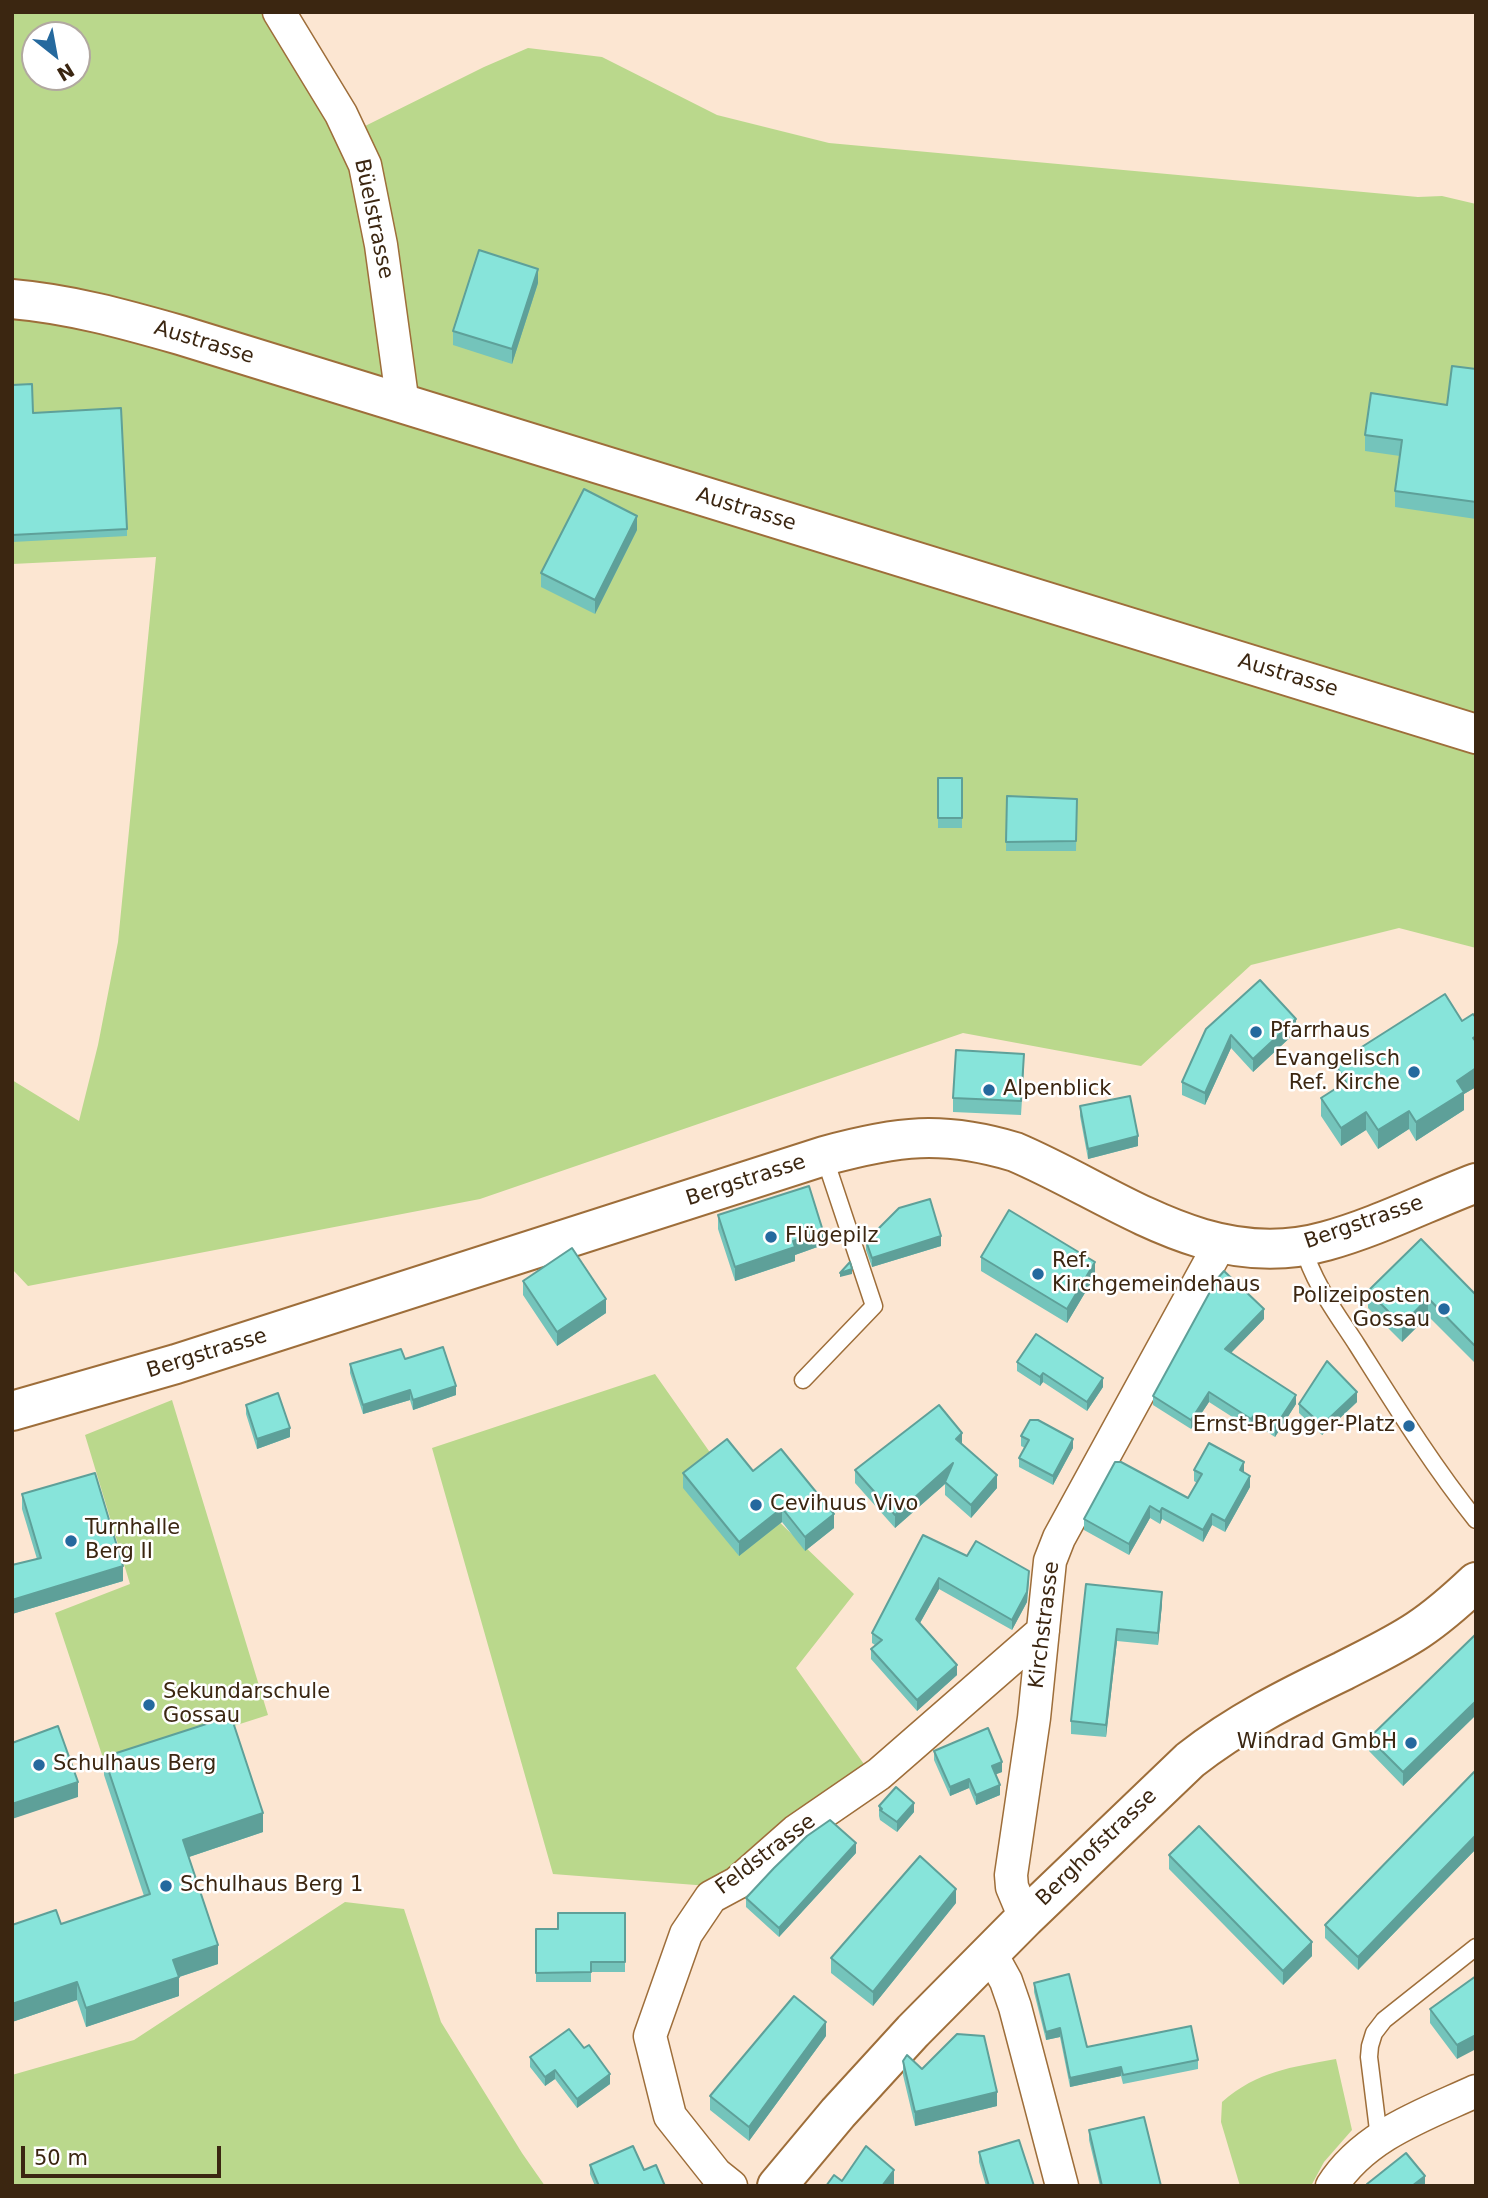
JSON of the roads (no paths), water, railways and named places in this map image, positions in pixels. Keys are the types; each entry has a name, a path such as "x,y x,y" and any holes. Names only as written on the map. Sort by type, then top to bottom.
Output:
{"street":[{"name":"Büelstrasse","path":"279,12 341,114 365,165 382,245 403,405"},
{"name":"Austrasse","path":"12,299 107,314 1476,734"},
{"name":"Bergstrasse","path":"12,1411 176,1364 860,1146 929,1136 988,1143 1041,1163 1178,1231 1220,1244 1266,1250 1303,1246 1345,1235 1476,1183"},
{"name":"Kirchstrasse","path":"1025,1918 1014,1894 1011,1875 1034,1718 1049,1562 1059,1538 1220,1244"},
{"name":"Berghofstrasse","path":"777,2186 874,2072 990,1952 1162,1785 1204,1749 1254,1716 1418,1631 1476,1582"},
{"name":"Feldstrasse","path":"731,2186 716,2174 670,2116 650,2036 686,1934 711,1897 737,1882 796,1831 879,1774 1043,1631"},
{"path":"990,1952 1006,1981 1015,2007 1062,2186"},
{"path":"1332,2186 1352,2160 1379,2138 1476,2091"}],"lane":[{"path":"803,1380 874,1306 824,1156"},
{"path":"1303,1246 1309,1266 1320,1287 1394,1403 1476,1520"},
{"path":"1379,2138 1369,2057 1374,2033 1384,2020 1476,1947"}],"place":[{"name":"Pfarrhaus","path":"1256,1032"},
{"name":"Evangelisch Ref. Kirche","path":"1414,1072"},
{"name":"Alpenblick","path":"989,1090"},
{"name":"Flügepilz","path":"771,1237"},
{"name":"Ref. Kirchgemeindehaus","path":"1038,1274"},
{"name":"Polizeiposten Gossau","path":"1444,1309"},
{"name":"Ernst-Brugger-Platz","path":"1409,1426"},
{"name":"Cevihuus Vivo","path":"756,1505"},
{"name":"Turnhalle Berg II","path":"71,1541"},
{"name":"Sekundarschule Gossau","path":"149,1705"},
{"name":"Windrad GmbH","path":"1411,1743"},
{"name":"Schulhaus Berg","path":"39,1765"},
{"name":"Schulhaus Berg 1","path":"166,1886"}]}
